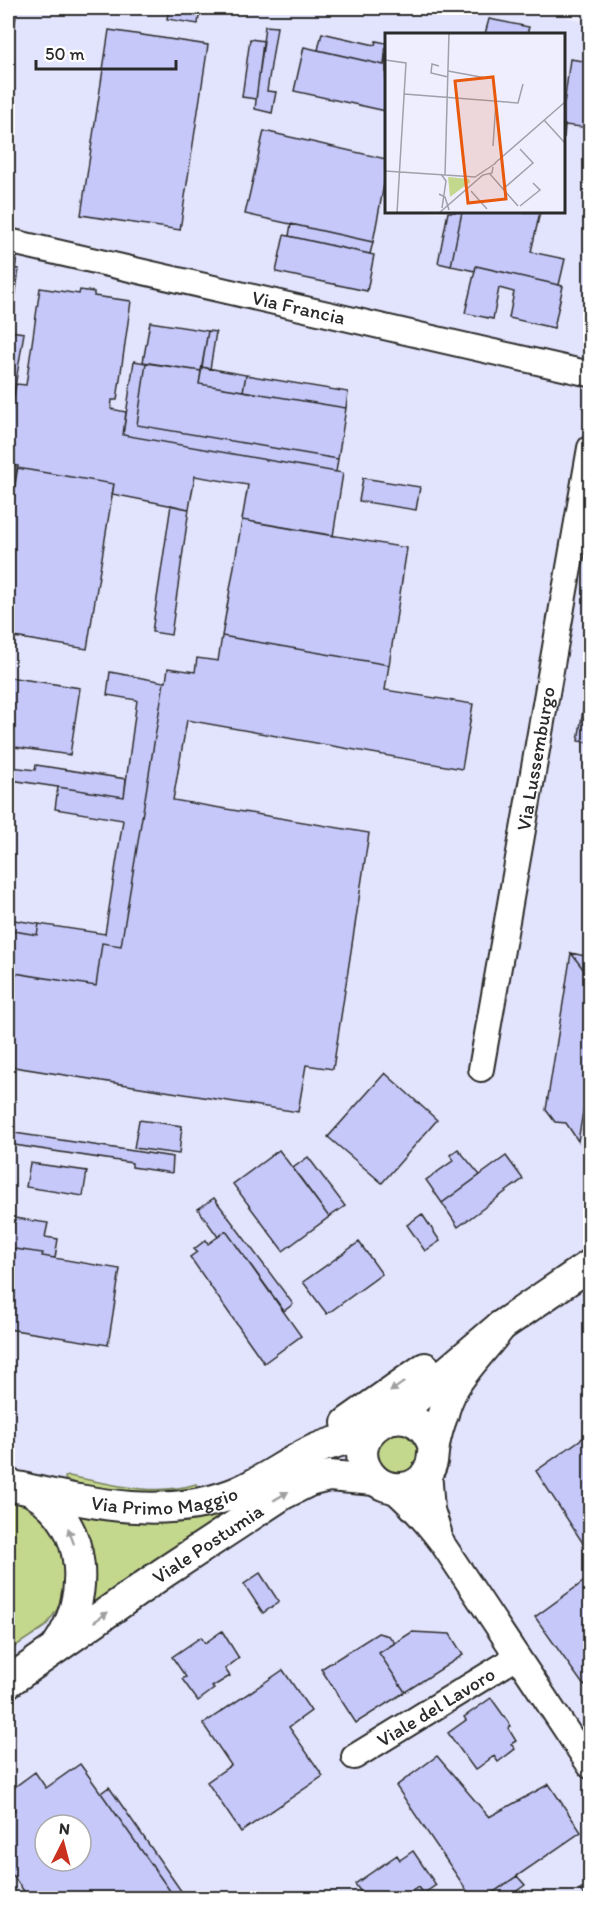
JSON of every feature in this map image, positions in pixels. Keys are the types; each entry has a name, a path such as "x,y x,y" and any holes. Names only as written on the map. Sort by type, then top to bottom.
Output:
{"main road":[{"path":"394,1417 501,1326 591,1265"},
{"path":"312,1451 346,1423 462,1342 501,1326"},
{"path":"431,1459 442,1415 453,1388 501,1326"},
{"path":"312,1451 367,1434 383,1420 394,1417 415,1421 430,1437 431,1459"},
{"path":"367,1434 363,1444 364,1463 383,1484"},
{"name":"Via Primo Maggio","path":"19,1487 97,1504 149,1508 196,1505 254,1485 312,1451"},
{"name":"Viale Postumia","path":"8,1682 163,1573 283,1494 309,1481 328,1476 400,1488 412,1486 422,1480 431,1459"},
{"name":"Viale Postumia","path":"19,1487 47,1500 58,1510 66,1522 79,1561 78,1602 64,1636 54,1650"}],"street":[{"name":"Via Francia","path":"8,241 591,374"},
{"name":"Via Lussemburgo","path":"481,1069 591,448"},
{"name":"Viale del Lavoro","path":"431,1459 432,1510 442,1543"},
{"name":"Viale del Lavoro","path":"383,1484 422,1516 442,1543 591,1766"},
{"name":"Viale del Lavoro","path":"354,1757 517,1657"}],"shaded area":[{"path":"8,8 535,8 590,24 590,1898 8,1898"}],"green space":[{"path":"382,1432 419,1435 423,1464 396,1478 378,1468 374,1443"},
{"path":"65,1477 132,1488 180,1488 196,1484 197,1488 162,1496 108,1490 66,1482"},
{"path":"8,1500 24,1504 39,1513 54,1527 70,1565 62,1602 46,1626 8,1651"},
{"path":"67,1509 133,1520 185,1521 223,1510 228,1519 83,1610"}],"building":[{"path":"169,8 200,8 198,24 167,19"},
{"path":"8,15 16,16 8,71"},
{"path":"489,19 529,27 527,33 485,33"},
{"path":"265,26 277,27 267,91 276,92 272,113 255,109"},
{"path":"109,30 208,45 180,230 81,215"},
{"path":"322,33 375,45 376,41 385,43 384,65 318,50"},
{"path":"250,39 264,41 256,99 242,97"},
{"path":"304,47 384,65 385,60 385,111 294,91"},
{"path":"570,59 590,62 590,128 565,125 565,97"},
{"path":"264,131 385,159 385,179 373,242 245,214"},
{"path":"448,213 462,213 451,266 438,263"},
{"path":"462,213 540,213 531,252 565,259 559,285 476,266 475,271 451,266"},
{"path":"291,224 373,242 370,254 289,236"},
{"path":"284,235 374,255 367,291 276,272"},
{"path":"8,255 17,257 15,269 8,268"},
{"path":"476,266 563,286 554,328 509,318 514,292 499,288 493,319 465,313"},
{"path":"8,268 19,269 8,349"},
{"path":"40,288 79,294 80,290 94,292 94,296 131,301 117,400 112,400 111,409 126,412 123,435 343,473 333,536 242,520 248,485 195,476 189,509 112,494 114,484 17,468 18,466 8,464 8,432 16,384 26,385"},
{"path":"150,322 208,331 201,371 143,362"},
{"path":"10,331 24,333 8,429 8,349"},
{"path":"208,331 216,332 210,369 202,367"},
{"path":"134,361 146,363 137,425 338,459 336,472 123,435"},
{"path":"146,363 201,371 199,384 346,408 338,459 137,425"},
{"path":"202,367 246,375 243,391 199,384"},
{"path":"246,375 348,392 346,408 243,391"},
{"path":"8,464 18,466 8,529"},
{"path":"17,468 114,484 87,649 8,636 8,529"},
{"path":"363,478 420,487 416,510 359,501"},
{"path":"171,505 189,509 171,635 152,632"},
{"path":"242,520 407,548 389,665 222,636"},
{"path":"222,636 389,665 385,690 473,704 462,769 187,720 173,800 369,833 333,1069 306,1065 298,1112 8,1066 8,972 96,986 102,943 121,946 168,668 195,672 197,658 218,661"},
{"path":"590,666 590,743 578,741"},
{"path":"110,672 164,682 121,946 102,943 96,986 8,972 8,930 37,935 39,924 105,934 123,820 55,809 58,787 124,797 137,700 107,695"},
{"path":"8,677 80,688 70,755 8,746"},
{"path":"36,765 126,779 124,797 11,780 12,767 35,770"},
{"path":"8,919 39,924 37,935 8,930"},
{"path":"590,952 590,978 571,953 585,956"},
{"path":"571,953 590,978 590,1072 578,1141 566,1123 555,1122 546,1110"},
{"path":"385,1073 437,1120 382,1183 328,1137"},
{"path":"139,1120 182,1126 179,1154 134,1148"},
{"path":"8,1132 173,1157 172,1173 132,1167 132,1163 8,1144"},
{"path":"458,1149 480,1175 442,1203 426,1180 454,1160 450,1155"},
{"path":"279,1150 329,1217 283,1251 233,1184"},
{"path":"506,1156 523,1179 458,1227 442,1203"},
{"path":"308,1157 345,1206 329,1217 293,1168"},
{"path":"30,1163 87,1171 83,1196 26,1187"},
{"path":"214,1198 293,1304 284,1311 226,1231 218,1237 198,1209"},
{"path":"422,1214 440,1241 425,1251 407,1225"},
{"path":"8,1217 48,1223 45,1237 58,1239 55,1258 42,1256 43,1253 8,1248"},
{"path":"226,1231 301,1336 264,1363 190,1257 197,1252 194,1249 206,1240 208,1244"},
{"path":"359,1242 382,1274 327,1314 303,1282"},
{"path":"8,1248 120,1269 108,1345 8,1329"},
{"path":"590,1433 590,1554 536,1471"},
{"path":"260,1573 279,1602 263,1613 244,1584"},
{"path":"590,1577 590,1681 584,1686 535,1617"},
{"path":"222,1631 239,1658 225,1669 230,1676 212,1687 214,1689 198,1701 182,1679 186,1677 172,1657 201,1637 205,1643"},
{"path":"412,1632 450,1634 463,1655 405,1692 379,1653"},
{"path":"378,1633 389,1636 395,1643 379,1653 405,1692 356,1723 321,1669"},
{"path":"283,1670 311,1711 289,1727 323,1776 241,1832 207,1782 231,1765 203,1724"},
{"path":"491,1698 511,1726 508,1728 516,1741 511,1744 515,1749 498,1762 494,1756 475,1770 448,1733 466,1720 464,1717"},
{"path":"437,1756 489,1817 549,1784 581,1832 485,1898 472,1898 396,1786"},
{"path":"80,1764 175,1898 29,1898 8,1869 8,1815 15,1810 8,1799 8,1792 35,1772 46,1788"},
{"path":"109,1787 186,1898 175,1898 101,1793"},
{"path":"413,1851 436,1885 423,1894 418,1887 402,1898 365,1898 355,1884 397,1855 400,1860"},
{"path":"517,1876 525,1885 507,1898 485,1898"},
{"path":"590,1883 590,1898 586,1898 580,1890"},
{"path":"418,1887 426,1898 402,1898"}]}
